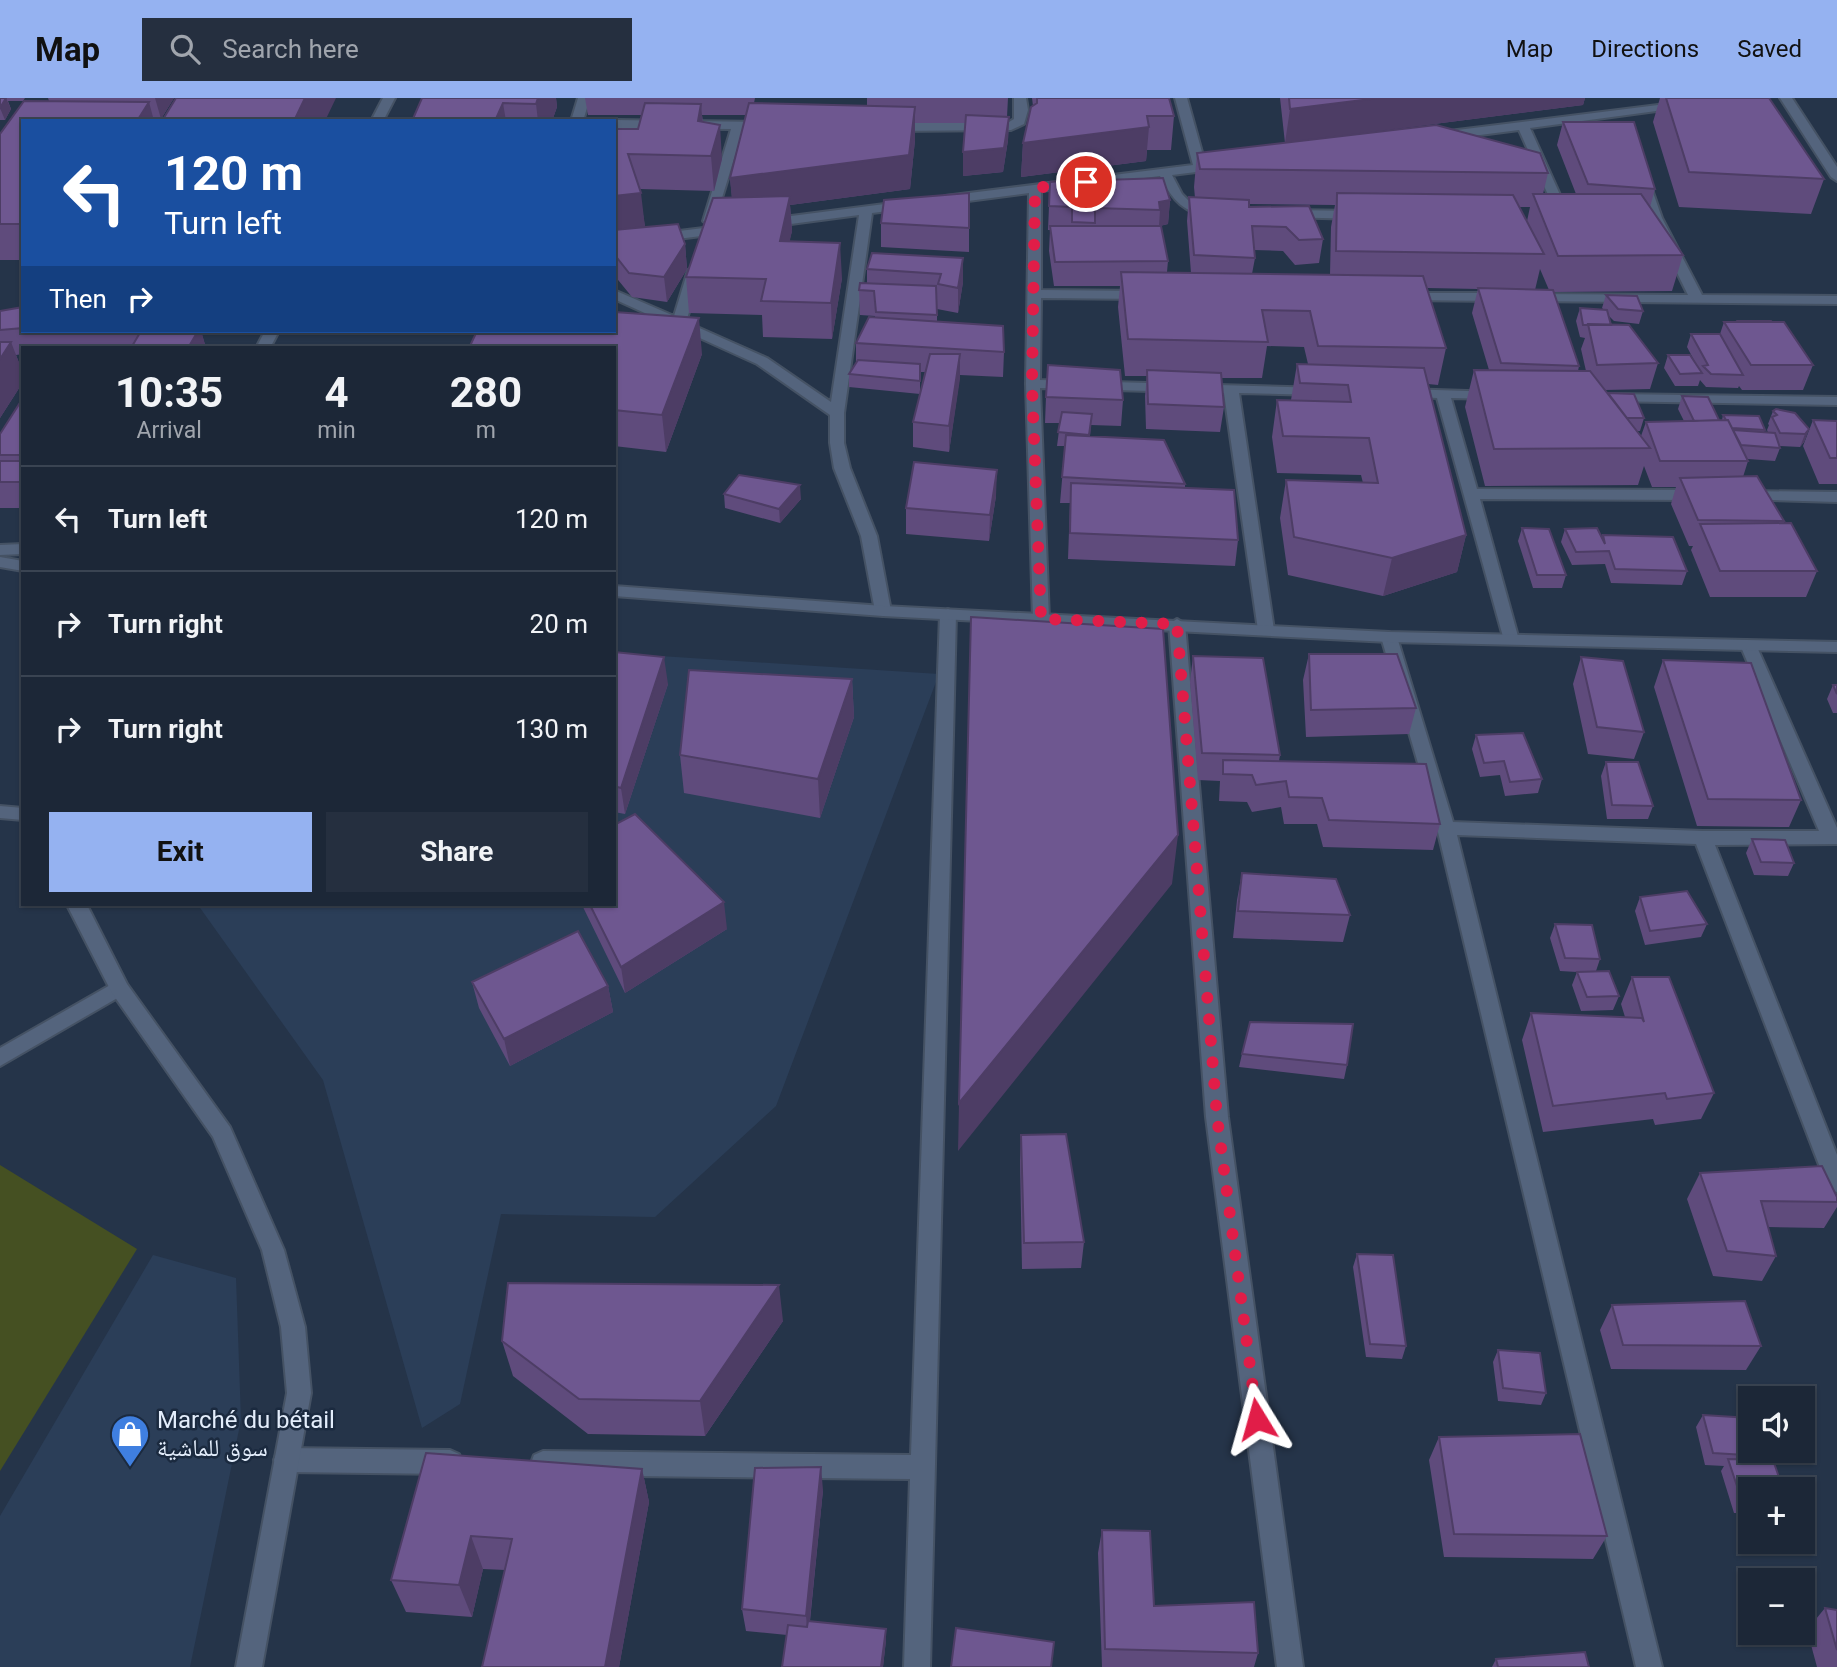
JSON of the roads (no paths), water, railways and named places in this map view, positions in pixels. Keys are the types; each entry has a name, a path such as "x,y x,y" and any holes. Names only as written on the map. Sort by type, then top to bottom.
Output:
{"street":[{"path":"378,119 389,98"},
{"path":"578,119 584,98"},
{"path":"885,127 1011,126 1020,121 1020,98"},
{"path":"1181,98 1200,167"},
{"path":"1612,98 1620,119"},
{"path":"1786,98 1837,177"},
{"path":"1429,138 1523,126 1620,119 1699,103"},
{"path":"764,125 766,112"},
{"path":"616,124 778,126"},
{"path":"679,323 738,125"},
{"path":"1523,126 1564,217"},
{"path":"616,243 702,245 753,225 1240,162"},
{"path":"1637,165 1649,218 1697,299"},
{"path":"1164,172 1183,205 1195,211 1222,213"},
{"path":"1035,188 1032,384 1041,619"},
{"path":"866,210 837,413 836,443 842,468 869,536 883,611"},
{"path":"1277,214 1373,215"},
{"path":"1034,294 1159,295"},
{"path":"616,295 762,361 837,413"},
{"path":"1396,297 1552,304 1697,299 1837,300"},
{"path":"1032,384 1337,391"},
{"path":"1231,389 1266,630"},
{"path":"1390,393 1506,396"},
{"path":"1443,394 1511,640"},
{"path":"1595,397 1837,401"},
{"path":"1471,494 1837,496"},
{"path":"0,550 21,549"},
{"path":"0,562 21,566"},
{"path":"616,591 883,611 1177,624 1389,637 1837,647"},
{"path":"917,1667 948,614"},
{"path":"1177,624 1217,1117 1290,1667"},
{"path":"1389,637 1446,828 1649,1667"},
{"path":"1446,828 1703,838 1834,836 1749,647"},
{"path":"0,813 21,814"},
{"path":"1703,838 1837,1183"},
{"path":"78,906 119,988 222,1133 274,1250 293,1327 299,1393 249,1667"},
{"path":"0,1058 119,988"},
{"path":"286,1460 480,1462"},
{"path":"521,1463 921,1467"}],"place":[{"name":"Marché du bétail سوق للماشية","path":"130,1468"}]}
